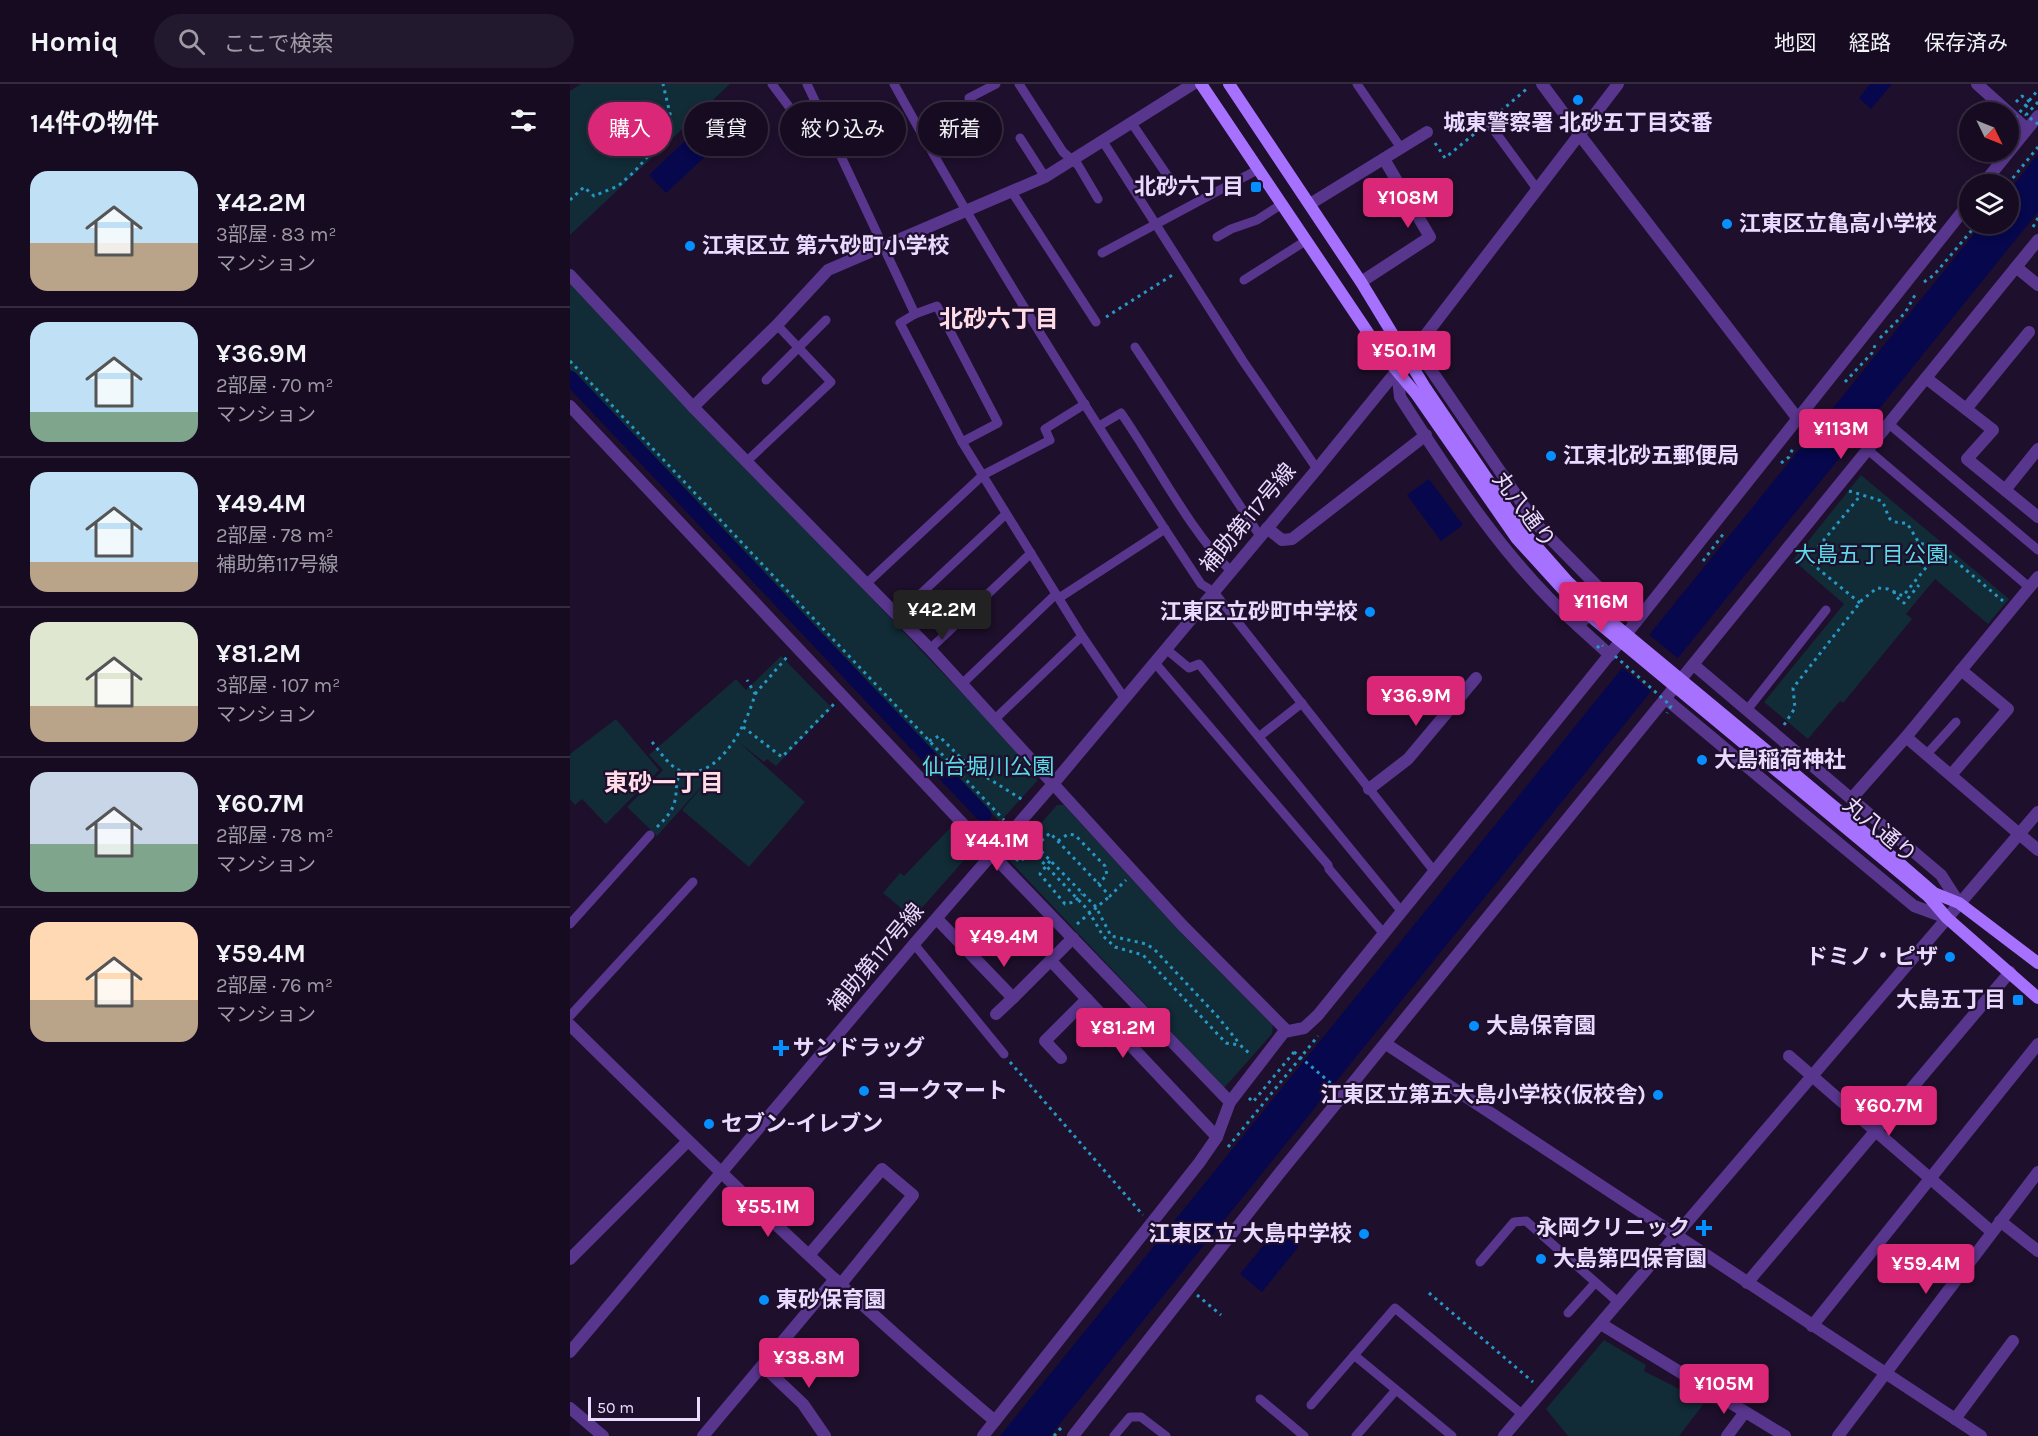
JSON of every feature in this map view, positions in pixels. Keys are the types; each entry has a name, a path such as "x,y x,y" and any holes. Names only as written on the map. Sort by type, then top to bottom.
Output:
{"main road":[{"name":"丸八通り","path":"1202,84 1381,352 1422,392"},
{"name":"丸八通り","path":"1229,84 1360,282 1406,359 1422,392 1522,530 1568,582 1931,895 1947,918 2038,998"},
{"name":"丸八通り","path":"1931,895 1959,903 2038,963"}],"street":[{"path":"693,407 777,325 828,270 1045,177 1193,84"},
{"path":"1542,84 1798,419"},
{"name":"補助第117号線","path":"570,1352 914,944 1125,699 1317,469 1406,359 1618,84"},
{"path":"1977,84 1997,102"},
{"path":"1992,174 2033,127 2038,116"},
{"path":"2019,120 2033,127"},
{"path":"1310,204 1427,132"},
{"path":"1360,282 1430,237 1384,159"},
{"path":"983,1436 1217,1137 1230,1102 1284,1032 1304,1028 1318,1015 1610,655 1959,216"},
{"path":"1073,1436 1278,1175 1695,666 2038,240"},
{"path":"2016,267 2038,285"},
{"path":"570,275 746,462 867,583 1134,872 1287,1031"},
{"path":"1966,409 2029,332"},
{"path":"1406,359 1427,364 1536,524 1636,622"},
{"path":"1397,370 1400,397 1503,548 1544,596 1610,655"},
{"path":"1926,378 1993,430 1967,459 2038,517"},
{"path":"570,406 993,854 1073,933 1230,1102"},
{"path":"1264,532 1281,540 1292,539 1426,435"},
{"path":"2005,490 2038,449"},
{"path":"1852,798 1906,737 2038,577"},
{"path":"1578,626 1606,595"},
{"path":"1695,666 1941,875 1959,903"},
{"path":"1951,775 2008,709 1961,670"},
{"path":"1369,789 1408,759 1476,678"},
{"path":"1667,700 1914,906 1947,918"},
{"path":"1906,737 2038,850"},
{"path":"1504,1436 2038,812"},
{"path":"937,919 1012,998"},
{"path":"996,1014 1051,961 1073,933"},
{"path":"1051,961 1217,1137"},
{"path":"1747,1282 2010,972"},
{"path":"1061,1058 1045,1041 1087,999"},
{"path":"570,1025 721,1175 909,1348 995,1421"},
{"path":"1386,1044 1981,1436"},
{"path":"1812,1326 2038,1044"},
{"path":"1789,1056 1992,1232"},
{"path":"570,1259 688,1141"},
{"path":"703,1436 913,1195 882,1169 809,1255"},
{"path":"1838,1436 2038,1172"},
{"path":"2000,1221 2038,1251"},
{"path":"1601,1324 1785,1436"},
{"path":"1955,1419 2013,1341"},
{"path":"763,1366 803,1404 825,1436"},
{"path":"570,1408 603,1436"},
{"path":"1727,1436 1746,1412"}],"lane":[{"path":"772,84 786,102"},
{"path":"807,84 815,102"},
{"path":"894,84 965,213 1201,584 1214,592 1238,626 1302,703 1434,871"},
{"path":"969,99 996,84"},
{"path":"1019,84 1063,152 1078,165 1098,199"},
{"path":"1358,84 1401,148"},
{"path":"1131,122 1169,178"},
{"path":"1488,122 1538,189"},
{"path":"1020,138 1045,177"},
{"path":"1102,141 1183,268 1317,469"},
{"path":"841,156 915,314"},
{"path":"1102,253 1259,169"},
{"path":"1012,192 1096,322"},
{"path":"1218,237 1257,220 1282,204"},
{"path":"1244,280 1306,240"},
{"path":"962,442 998,423 938,306 915,314 900,323 962,442 1082,636 1125,699"},
{"path":"766,380 826,320"},
{"path":"746,462 831,382 777,325"},
{"path":"1135,347 1264,532"},
{"path":"867,583 983,475 1050,440 1045,429 1085,404"},
{"path":"1099,426 1121,413 1218,558 1231,571"},
{"path":"1889,424 2038,550"},
{"path":"1868,450 2029,587"},
{"path":"897,616 1006,514"},
{"path":"962,684 1058,596 1165,529"},
{"path":"930,650 1031,553"},
{"path":"1747,710 1826,610"},
{"path":"995,719 1082,636"},
{"path":"1166,649 1189,668 1199,664 1402,912"},
{"path":"1155,663 1328,864 1329,869 1384,934"},
{"path":"1260,736 1302,703"},
{"path":"1927,754 1956,722"},
{"path":"570,924 650,835"},
{"path":"570,1016 693,882"},
{"path":"914,944 1004,1054"},
{"path":"1480,1262 1514,1222 1526,1221 1619,1304"},
{"path":"1568,1313 1595,1283"},
{"path":"1311,1405 1395,1308 1523,1415"},
{"path":"1354,1355 1452,1436"},
{"path":"1356,1436 1396,1390"},
{"path":"1260,1399 1304,1436"},
{"path":"1114,1436 1130,1417 1141,1416 1166,1436"}],"path":[{"path":"570,200 584,187 594,196 618,186 652,153 671,118 663,84"},
{"path":"2019,112 2038,90"},
{"path":"2033,127 2026,115 2038,102"},
{"path":"2016,174 2038,147"},
{"path":"1096,322 1183,268"},
{"path":"570,361 1004,821"},
{"path":"1840,485 1860,496 1882,501 1887,517 1892,522 1907,523 1919,543 1941,549 2012,608"},
{"path":"1860,496 1810,557 1811,563 1860,603"},
{"path":"1784,725 1795,708 1793,688 1860,603 1877,588 1894,591 1903,596 1941,549"},
{"path":"1894,591 1895,596 1904,603 1919,585"},
{"path":"1597,648 1601,644 1671,706 1667,713"},
{"path":"652,742 670,764 682,771 686,772 710,765 731,745 742,727 754,694 794,650"},
{"path":"747,680 754,694"},
{"path":"742,727 782,757 836,701"},
{"path":"929,741 939,735 968,765 1023,800"},
{"path":"956,769 968,765"},
{"path":"650,835 670,813 674,803 677,778 682,771"},
{"path":"1032,829 1042,840"},
{"path":"1011,853 1020,862 1033,852 1050,833 1110,896"},
{"path":"1058,841 1068,834 1075,835 1105,866 1107,875 1098,884"},
{"path":"1036,846 1096,907 1111,936 1146,944 1154,949 1253,1057"},
{"path":"1033,852 1089,912 1103,936 1115,947 1143,955 1226,1043 1240,1045"},
{"path":"1050,861 1041,871 1042,878 1065,904 1082,894"},
{"path":"1073,933 1089,912 1110,896 1134,872"},
{"path":"1248,1096 1253,1102 1294,1052 1339,1090"},
{"path":"1004,1054 1107,1177 1151,1223"},
{"path":"1194,1292 1221,1315"},
{"path":"1429,1293 1544,1391"}],"green space":[{"path":"581,84 730,84 711,102 684,102 684,127 672,139 672,102 588,102 588,156 654,156 570,235 570,91"},
{"name":"仙台堀川公園","path":"570,282 1038,773 1037,781 1000,822 570,370"},
{"name":"大島五丁目公園","path":"1861,475 2009,599 1988,624 1935,579 1906,614 1912,619 1843,703 1840,701 1808,739 1764,702 1844,604 1793,560"},
{"path":"781,656 832,708 776,766 767,759 764,762 740,743 805,802 749,867 682,810 718,768 657,836 627,807 663,770 649,755 736,679 746,690"},
{"path":"616,719 659,770 606,824 582,799 575,805 570,799 570,754"},
{"name":"仙台堀川公園","path":"1057,805 1064,805 1184,936 1273,1026 1272,1034 1224,1088 1009,860"},
{"path":"952,826 973,850 913,918 883,893 900,873 904,876"},
{"path":"1604,1340 1646,1365 1644,1371 1705,1402 1679,1436 1568,1436 1546,1409"}],"shaded area":[{"path":"1870,84 1892,84 1871,109 1859,98"},
{"path":"684,142 684,156 706,156 666,193 649,175 669,156 672,156 672,153"},
{"path":"2038,154 2038,212 1050,1436 1000,1436 1974,234 2019,234 2019,178"},
{"path":"1429,479 1463,525 1441,541 1407,495"},
{"path":"1277,1229 1299,1246 1262,1292 1240,1274"}],"pier":[{"path":"1646,632 1680,660 1653,693 1619,665"}],"waterway":[{"path":"570,378 984,815"}],"place":[{"name":"城東警察署 北砂五丁目交番","path":"1578,100"},
{"name":"北砂六丁目","path":"1256,187"},
{"name":"江東区立亀高小学校","path":"1727,224"},
{"name":"江東区立 第六砂町小学校","path":"690,246"},
{"name":"江東北砂五郵便局","path":"1551,456"},
{"name":"江東区立砂町中学校","path":"1370,612"},
{"name":"大島稲荷神社","path":"1702,760"},
{"name":"ドミノ・ピザ","path":"1950,957"},
{"name":"大島五丁目","path":"2018,1000"},
{"name":"大島保育園","path":"1474,1026"},
{"name":"サンドラッグ","path":"781,1048"},
{"name":"ヨークマート","path":"864,1091"},
{"name":"江東区立第五大島小学校(仮校舎)","path":"1658,1095"},
{"name":"セブン-イレブン","path":"709,1124"},
{"name":"永岡クリニック","path":"1704,1228"},
{"name":"江東区立 大島中学校","path":"1364,1234"},
{"name":"大島第四保育園","path":"1541,1259"},
{"name":"東砂保育園","path":"764,1300"}],"district":[{"name":"北砂六丁目","path":"999,319"},
{"name":"東砂一丁目","path":"664,783"}]}
